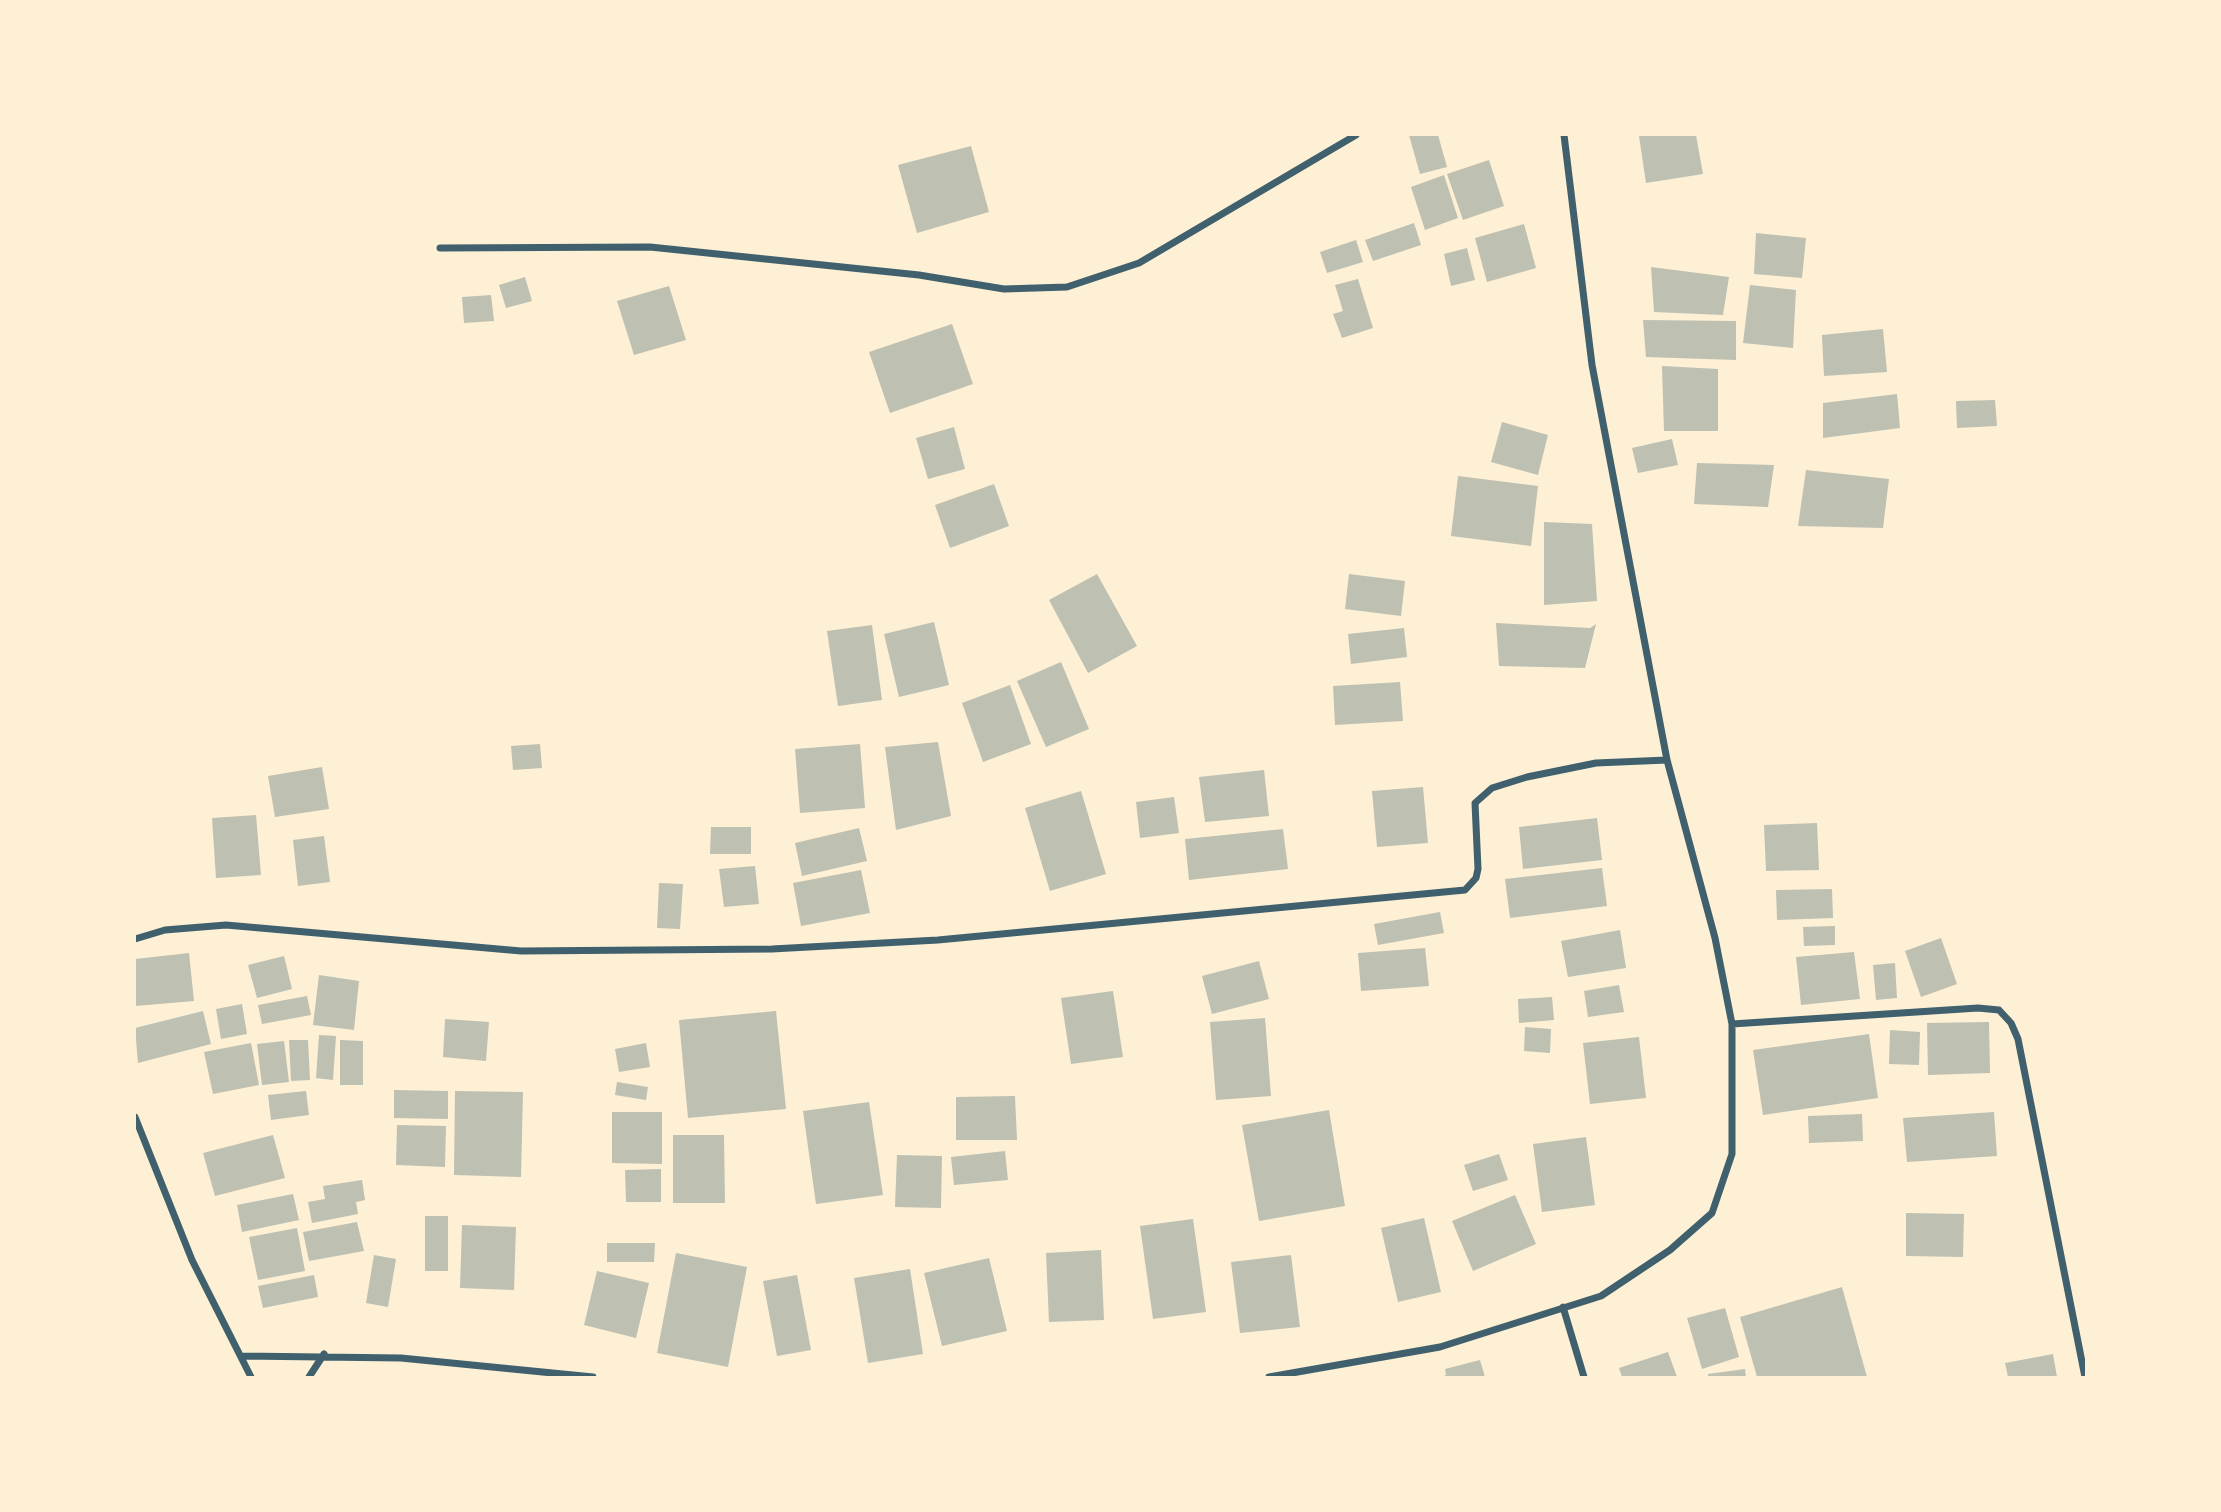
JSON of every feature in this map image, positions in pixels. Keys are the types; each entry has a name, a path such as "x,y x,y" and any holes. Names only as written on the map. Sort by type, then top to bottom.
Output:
{"street":[{"path":"440,248 650,247 919,275 1004,289 1067,286 1139,263 1356,135"},
{"path":"1269,1377 1440,1348 1601,1296 1670,1250 1712,1213 1732,1154 1731,1024 1716,938 1667,760 1592,365 1564,135"},
{"path":"135,939 166,930 226,925 522,951 772,949 965,937 1465,890 1476,878 1478,869 1475,803 1492,789 1527,777 1596,763 1667,760"},
{"path":"1731,1024 1978,1008 1999,1010 2011,1023 2018,1039 2085,1377"},
{"path":"135,1117 192,1260 251,1377"},
{"path":"1563,1307 1584,1377"},
{"path":"242,1356 324,1354 401,1358 593,1377"},
{"path":"309,1377 324,1354"}],"building":[{"path":"1409,135 1438,135 1447,167 1420,174"},
{"path":"1696,135 1703,174 1646,183 1639,136"},
{"path":"971,146 989,212 917,233 898,165"},
{"path":"1489,160 1504,206 1463,220 1447,174"},
{"path":"1444,175 1458,218 1425,230 1411,187"},
{"path":"1414,223 1421,245 1373,261 1365,240"},
{"path":"1524,224 1536,268 1487,282 1475,238"},
{"path":"1756,233 1806,238 1802,278 1754,274"},
{"path":"1356,240 1363,262 1327,273 1320,252"},
{"path":"1467,248 1475,280 1451,286 1444,254"},
{"path":"1651,267 1729,277 1723,315 1654,312"},
{"path":"525,277 532,301 506,308 499,285"},
{"path":"1358,279 1373,328 1342,338 1333,314 1343,311 1335,285"},
{"path":"1750,285 1796,290 1793,348 1743,343"},
{"path":"669,286 686,340 634,355 617,301"},
{"path":"491,295 494,321 464,323 462,297"},
{"path":"1643,320 1736,321 1736,360 1646,357"},
{"path":"952,324 973,384 890,413 869,352"},
{"path":"1883,329 1887,372 1824,376 1822,335"},
{"path":"1662,366 1718,369 1718,431 1664,431"},
{"path":"1897,394 1900,428 1823,438 1823,403"},
{"path":"1995,400 1997,426 1957,428 1956,401"},
{"path":"1502,422 1548,435 1538,475 1491,462"},
{"path":"954,427 965,469 928,479 916,438"},
{"path":"1672,439 1678,465 1638,473 1632,448"},
{"path":"1697,463 1774,465 1768,507 1694,504"},
{"path":"1806,470 1889,479 1883,528 1798,526"},
{"path":"1458,476 1538,486 1531,546 1451,536"},
{"path":"994,484 1009,526 950,548 935,505"},
{"path":"1544,522 1592,524 1597,601 1544,605"},
{"path":"1097,574 1137,646 1088,673 1049,600"},
{"path":"1349,574 1405,581 1401,616 1345,609"},
{"path":"934,622 949,685 899,697 884,634"},
{"path":"1496,623 1590,628 1596,624 1585,668 1499,666"},
{"path":"872,625 882,700 838,706 827,631"},
{"path":"1404,628 1407,657 1351,664 1348,634"},
{"path":"1061,662 1089,729 1046,747 1017,681"},
{"path":"1400,682 1403,721 1335,725 1333,686"},
{"path":"1010,685 1031,744 983,762 962,703"},
{"path":"938,742 951,816 896,830 885,747"},
{"path":"540,744 542,768 513,770 511,746"},
{"path":"860,744 865,808 800,813 795,749"},
{"path":"322,767 329,809 275,817 268,776"},
{"path":"1264,770 1269,816 1205,822 1199,777"},
{"path":"1423,787 1428,843 1377,847 1372,791"},
{"path":"1081,791 1106,874 1050,891 1025,808"},
{"path":"1174,797 1179,833 1140,838 1136,802"},
{"path":"256,815 261,875 216,878 212,818"},
{"path":"1597,818 1602,860 1523,869 1519,827"},
{"path":"1817,823 1819,870 1766,871 1764,825"},
{"path":"711,827 751,827 751,854 710,854"},
{"path":"859,828 867,861 802,876 795,843"},
{"path":"1283,829 1288,869 1189,880 1185,839"},
{"path":"324,836 330,882 298,886 293,840"},
{"path":"755,866 759,904 724,907 719,869"},
{"path":"1602,868 1607,906 1510,918 1505,879"},
{"path":"861,870 870,913 801,926 793,883"},
{"path":"659,883 683,884 680,929 657,928"},
{"path":"1832,889 1833,918 1777,920 1776,890"},
{"path":"1440,912 1444,933 1378,945 1374,924"},
{"path":"1835,926 1835,945 1804,946 1803,927"},
{"path":"1620,930 1626,968 1568,977 1561,941"},
{"path":"1941,938 1957,984 1921,997 1905,951"},
{"path":"1425,948 1429,986 1361,991 1358,953"},
{"path":"1854,952 1860,999 1801,1005 1796,957"},
{"path":"189,953 194,1001 135,1006 135,959"},
{"path":"284,956 292,989 257,998 248,965"},
{"path":"1259,961 1269,999 1212,1014 1202,976"},
{"path":"1895,963 1897,998 1876,1000 1873,965"},
{"path":"319,975 359,981 354,1030 313,1025"},
{"path":"1619,985 1624,1012 1588,1017 1584,991"},
{"path":"1113,991 1123,1057 1071,1064 1061,998"},
{"path":"307,996 311,1015 262,1024 258,1005"},
{"path":"1552,997 1554,1020 1519,1023 1518,999"},
{"path":"242,1004 247,1034 221,1039 216,1009"},
{"path":"203,1011 211,1044 138,1063 135,1028"},
{"path":"776,1011 786,1109 688,1118 679,1020"},
{"path":"1265,1018 1271,1096 1216,1100 1210,1022"},
{"path":"445,1019 489,1022 486,1061 443,1057"},
{"path":"1989,1022 1990,1073 1928,1075 1927,1023"},
{"path":"1525,1027 1551,1029 1550,1053 1524,1051"},
{"path":"1890,1030 1920,1032 1919,1065 1889,1064"},
{"path":"1869,1034 1878,1098 1763,1115 1753,1050"},
{"path":"319,1035 336,1036 333,1080 316,1078"},
{"path":"1639,1037 1646,1098 1590,1104 1583,1043"},
{"path":"289,1040 308,1040 310,1080 291,1081"},
{"path":"340,1040 363,1041 363,1085 340,1085"},
{"path":"284,1041 289,1082 262,1085 257,1044"},
{"path":"251,1043 259,1085 213,1094 204,1052"},
{"path":"646,1043 650,1067 619,1072 615,1049"},
{"path":"617,1082 648,1087 646,1100 615,1095"},
{"path":"394,1090 448,1091 448,1119 394,1118"},
{"path":"306,1091 309,1115 271,1120 268,1095"},
{"path":"455,1091 523,1092 521,1177 454,1175"},
{"path":"1015,1096 1017,1140 956,1140 956,1097"},
{"path":"869,1102 883,1195 816,1204 803,1111"},
{"path":"1329,1110 1345,1206 1259,1221 1242,1125"},
{"path":"612,1112 662,1112 662,1164 612,1163"},
{"path":"1994,1112 1997,1156 1907,1162 1903,1118"},
{"path":"1862,1114 1863,1141 1809,1143 1808,1116"},
{"path":"397,1125 446,1126 445,1167 396,1165"},
{"path":"273,1135 285,1178 215,1196 203,1153"},
{"path":"673,1135 724,1135 725,1203 673,1203"},
{"path":"1586,1137 1595,1205 1542,1212 1533,1144"},
{"path":"1005,1151 1008,1180 954,1185 951,1157"},
{"path":"1499,1154 1508,1180 1473,1191 1464,1165"},
{"path":"897,1155 942,1156 941,1208 895,1207"},
{"path":"661,1169 661,1202 626,1202 625,1170"},
{"path":"362,1180 365,1200 356,1202 358,1214 312,1223 308,1202 325,1199 323,1186"},
{"path":"293,1194 299,1220 242,1232 237,1205"},
{"path":"1515,1195 1536,1244 1473,1271 1452,1221"},
{"path":"1906,1213 1964,1214 1963,1257 1906,1256"},
{"path":"425,1216 448,1216 448,1271 425,1271"},
{"path":"1424,1218 1441,1292 1398,1302 1381,1228"},
{"path":"1193,1219 1206,1312 1153,1319 1140,1226"},
{"path":"357,1222 364,1251 309,1261 303,1232"},
{"path":"462,1225 516,1227 514,1290 460,1288"},
{"path":"297,1228 305,1271 258,1280 249,1237"},
{"path":"607,1243 655,1243 654,1262 607,1262"},
{"path":"1101,1250 1104,1320 1049,1322 1046,1253"},
{"path":"676,1253 747,1267 728,1367 657,1353"},
{"path":"374,1255 396,1259 388,1307 366,1303"},
{"path":"1291,1255 1300,1327 1240,1333 1231,1262"},
{"path":"989,1258 1007,1331 942,1346 924,1273"},
{"path":"910,1269 923,1354 868,1363 854,1278"},
{"path":"597,1271 649,1283 636,1338 584,1325"},
{"path":"314,1275 318,1297 263,1308 258,1286"},
{"path":"797,1275 811,1350 777,1356 763,1281"},
{"path":"1842,1287 1867,1377 1757,1377 1740,1317"},
{"path":"1725,1308 1739,1357 1702,1369 1687,1318"},
{"path":"1668,1352 1677,1377 1622,1377 1619,1368"},
{"path":"2053,1354 2057,1377 2008,1377 2005,1363"},
{"path":"1480,1360 1485,1377 1441,1377 1446,1375 1445,1369"},
{"path":"1745,1369 1746,1377 1708,1377 1708,1374"}]}
